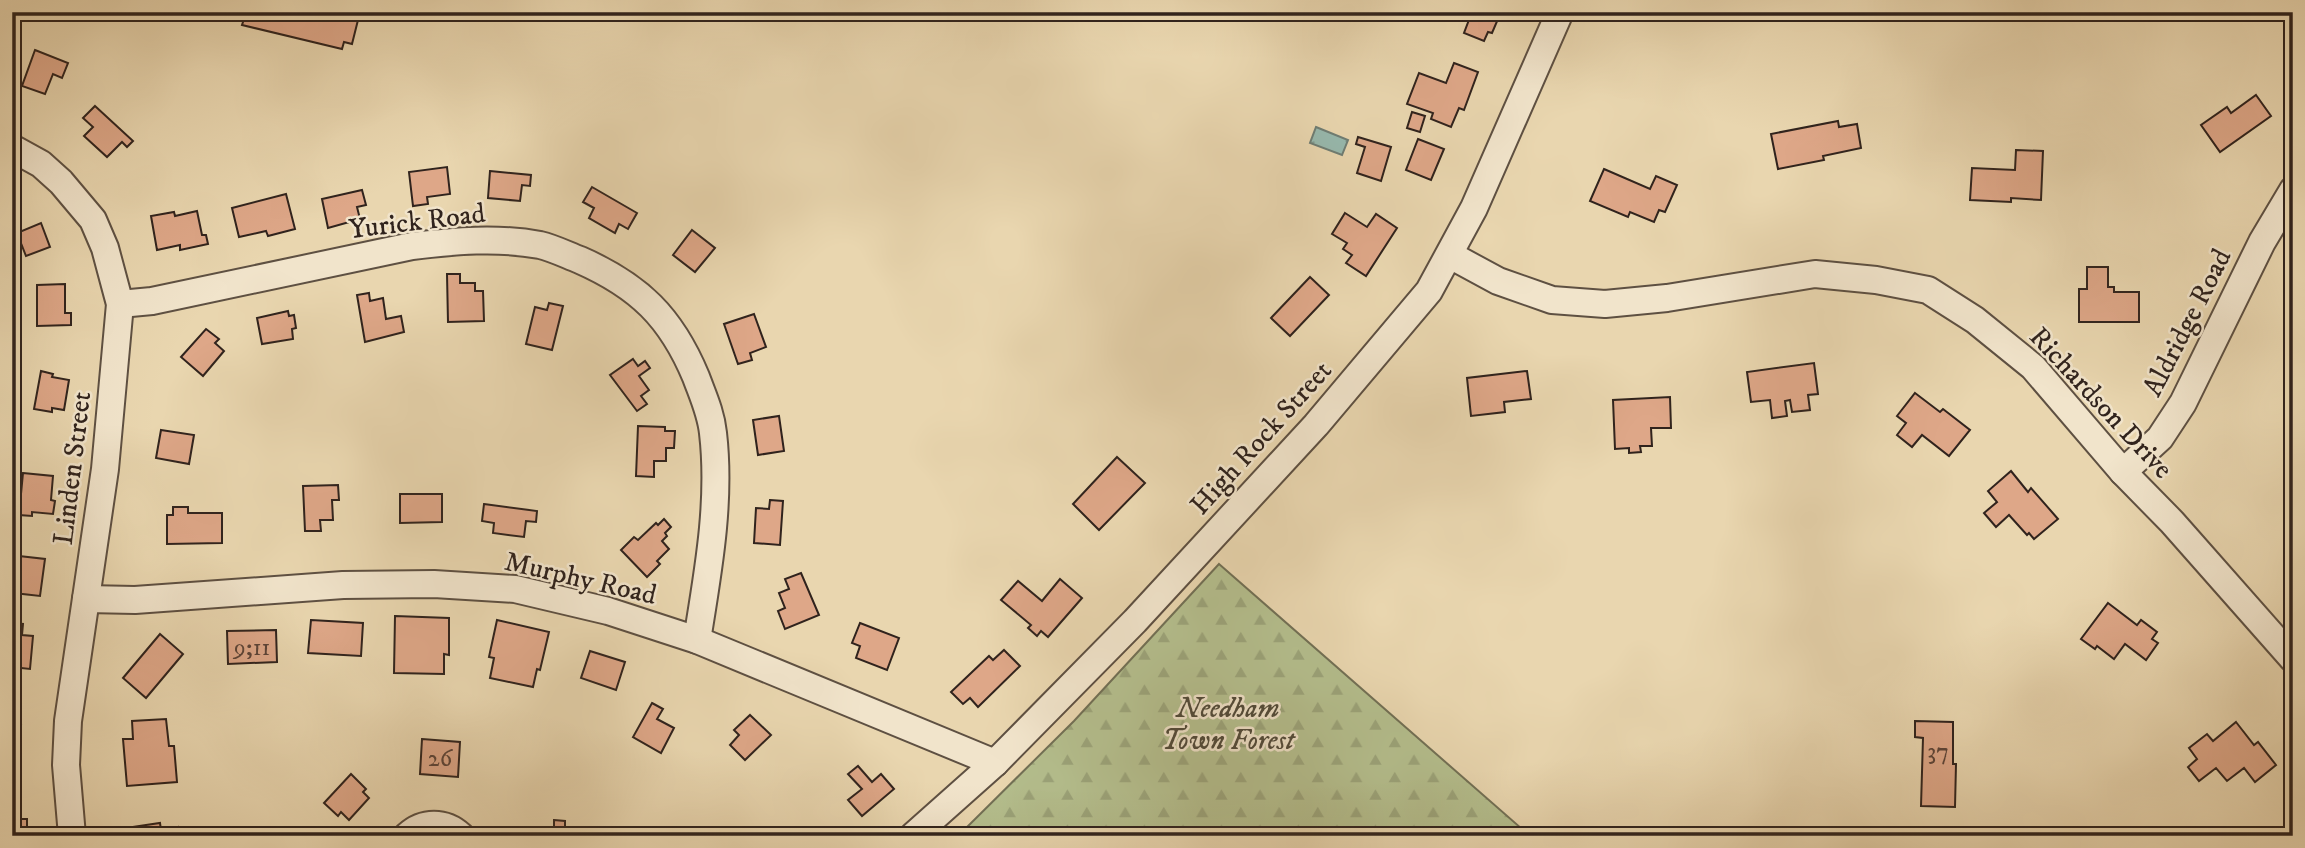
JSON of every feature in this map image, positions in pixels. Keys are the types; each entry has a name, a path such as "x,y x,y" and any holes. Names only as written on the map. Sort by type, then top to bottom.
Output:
{"street":[{"name":"High Rock Street","path":"913,836 995,763 1135,621 1316,425 1429,291 1496,162 1560,12"},
{"name":"Linden Street","path":"12,148 41,164 61,182 93,220 105,248 120,304 105,469 66,744 72,836"},
{"name":"Aldridge Road","path":"2123,472 2160,438 2183,403 2262,242 2293,190"},
{"name":"Yurick Road","path":"120,304 152,301 412,246 451,241 502,241 542,246 596,267 615,278 640,295 664,318 690,363 710,418 715,464 715,501 709,569 697,640"},
{"name":"Richardson Drive","path":"1450,255 1498,281 1552,300 1605,304 1667,298 1815,274 1876,280 1928,290 1975,320 2032,367 2123,472 2172,522 2293,659"},
{"name":"Murphy Road","path":"86,599 135,600 343,585 515,589 562,599 697,640 995,763"},
{"path":"407,836 419,827 438,824 451,828 461,836"}],"green space":[{"name":"Needham Town Forest","path":"1219,564 1530,836 958,836 1074,721"}],"water":[{"path":"1316,127 1348,140 1342,155 1310,143"}],"building":[{"path":"236,12 360,12 352,44 344,42 342,49 242,25 245,16"},
{"path":"1472,12 1501,12 1492,33 1488,32 1484,41 1464,33"},
{"path":"35,50 68,63 62,78 53,74 45,94 22,86"},
{"path":"1454,63 1478,72 1464,110 1459,108 1451,127 1431,119 1433,113 1407,104 1419,73 1446,83"},
{"path":"2256,95 2271,116 2220,152 2201,125 2227,107 2231,113"},
{"path":"95,106 133,141 127,147 122,142 107,157 84,136 93,127 83,118"},
{"path":"1412,112 1425,116 1420,132 1407,128"},
{"path":"1838,121 1839,127 1857,124 1861,148 1823,156 1824,160 1778,169 1771,134"},
{"path":"1358,137 1391,147 1381,181 1357,173 1365,147 1356,144"},
{"path":"1418,139 1444,149 1431,180 1406,170"},
{"path":"2016,150 2043,151 2041,200 1970,200 1972,168 2015,170"},
{"path":"447,167 450,194 427,197 428,204 413,206 409,172"},
{"path":"1604,169 1650,189 1656,176 1677,185 1665,212 1659,210 1654,222 1630,212 1628,217 1590,201"},
{"path":"490,171 531,175 530,186 522,185 520,201 488,198"},
{"path":"592,187 637,213 628,229 619,224 615,233 589,218 594,208 583,202"},
{"path":"362,190 366,205 357,207 360,219 328,228 322,199"},
{"path":"286,194 295,229 268,236 266,231 239,237 232,208"},
{"path":"197,211 202,235 206,235 208,244 180,250 180,245 157,250 151,216 174,212 175,216"},
{"path":"1345,213 1367,227 1376,214 1397,228 1366,276 1346,263 1352,255 1343,249 1347,243 1332,234"},
{"path":"41,223 50,247 26,256 17,233"},
{"path":"692,230 715,248 695,272 673,255"},
{"path":"2087,267 2108,267 2108,287 2114,287 2114,292 2139,292 2139,322 2079,322 2079,289 2087,289"},
{"path":"447,274 460,274 460,283 475,283 475,291 483,291 484,321 448,322"},
{"path":"1310,277 1329,295 1290,336 1271,318"},
{"path":"65,284 65,313 71,313 71,325 37,326 37,285"},
{"path":"369,293 370,301 383,298 386,319 401,316 404,332 365,342 357,295"},
{"path":"549,303 563,306 552,350 526,344 535,307 547,310"},
{"path":"288,311 289,316 294,315 296,328 292,329 293,339 262,344 257,318"},
{"path":"754,314 766,347 750,353 752,360 738,364 724,324"},
{"path":"206,329 219,339 215,343 224,351 203,376 181,357"},
{"path":"633,359 638,366 645,361 650,368 639,376 649,390 641,396 647,404 637,411 610,375"},
{"path":"1814,363 1818,394 1808,395 1810,410 1792,412 1790,400 1785,401 1787,416 1772,418 1770,400 1751,402 1747,372"},
{"path":"41,371 53,374 52,377 69,380 64,410 52,408 52,412 34,409"},
{"path":"1527,371 1531,399 1504,402 1505,412 1471,416 1467,378"},
{"path":"1915,393 1940,412 1943,409 1970,430 1949,456 1922,435 1912,447 1897,435 1906,423 1897,416"},
{"path":"1670,397 1671,428 1651,428 1652,446 1640,446 1641,452 1629,453 1629,448 1615,449 1613,400"},
{"path":"779,416 784,451 758,455 753,420"},
{"path":"638,426 665,427 665,431 675,431 674,448 666,448 666,461 654,461 654,477 636,476"},
{"path":"161,430 194,435 189,464 156,458"},
{"path":"1117,457 1145,483 1099,530 1073,504"},
{"path":"2011,471 2028,492 2031,488 2058,519 2034,539 2009,515 1996,527 1984,513 1997,502 1988,491"},
{"path":"23,473 53,476 53,514 32,512 32,516 19,515"},
{"path":"338,485 339,500 332,500 333,520 320,520 321,531 305,531 303,486"},
{"path":"400,494 442,494 442,522 400,523"},
{"path":"770,500 783,501 780,545 754,543 756,508 769,509"},
{"path":"484,504 537,511 536,522 526,521 524,537 493,533 494,523 482,521"},
{"path":"173,507 188,507 188,513 222,513 222,543 167,544 167,515 173,515"},
{"path":"664,519 671,527 662,541 669,549 657,561 660,564 647,577 621,550 634,537 638,540"},
{"path":"19,556 45,559 40,596 14,593"},
{"path":"801,573 819,615 785,629 778,611 785,608 779,593 789,589 785,579"},
{"path":"1060,579 1082,598 1048,637 1041,631 1037,636 1028,628 1031,625 1001,600 1018,581 1042,601"},
{"path":"2108,603 2137,625 2141,620 2157,632 2152,639 2158,643 2146,660 2125,644 2114,659 2097,646 2095,649 2081,639"},
{"path":"395,616 449,618 449,655 444,654 444,674 394,673"},
{"path":"311,620 363,623 361,656 308,653"},
{"path":"497,620 549,632 533,687 490,678 494,658 489,657"},
{"path":"12,623 23,624 22,635 33,636 30,669 12,667"},
{"path":"860,623 899,638 887,670 856,658 860,646 852,643"},
{"path":"276,630 277,662 228,664 227,631"},
{"path":"160,634 183,654 146,698 123,678"},
{"path":"1004,650 1020,666 978,707 970,698 963,704 951,692 989,656 993,660"},
{"path":"590,651 625,662 616,690 581,678"},
{"path":"652,703 663,709 657,719 674,728 661,753 633,737"},
{"path":"750,715 771,735 745,760 730,745 739,735 734,730"},
{"path":"166,719 169,746 174,746 177,782 127,786 123,739 133,739 132,721"},
{"path":"1915,721 1953,722 1955,807 1921,806 1923,738 1915,737"},
{"path":"2236,722 2254,745 2258,742 2276,765 2255,782 2244,768 2227,781 2216,768 2199,781 2188,767 2197,759 2189,748 2207,734 2213,741"},
{"path":"12,723 21,725 17,755 12,754"},
{"path":"422,739 460,742 458,777 420,774"},
{"path":"858,766 872,782 881,774 894,789 862,816 848,800 862,789 848,774"},
{"path":"351,774 366,789 363,792 369,798 349,820 341,812 338,816 324,803"},
{"path":"12,819 27,819 27,835 12,836"},
{"path":"554,820 565,821 565,836 539,836 539,830 554,830"},
{"path":"160,823 161,830 178,827 179,836 133,836 132,827"}]}
